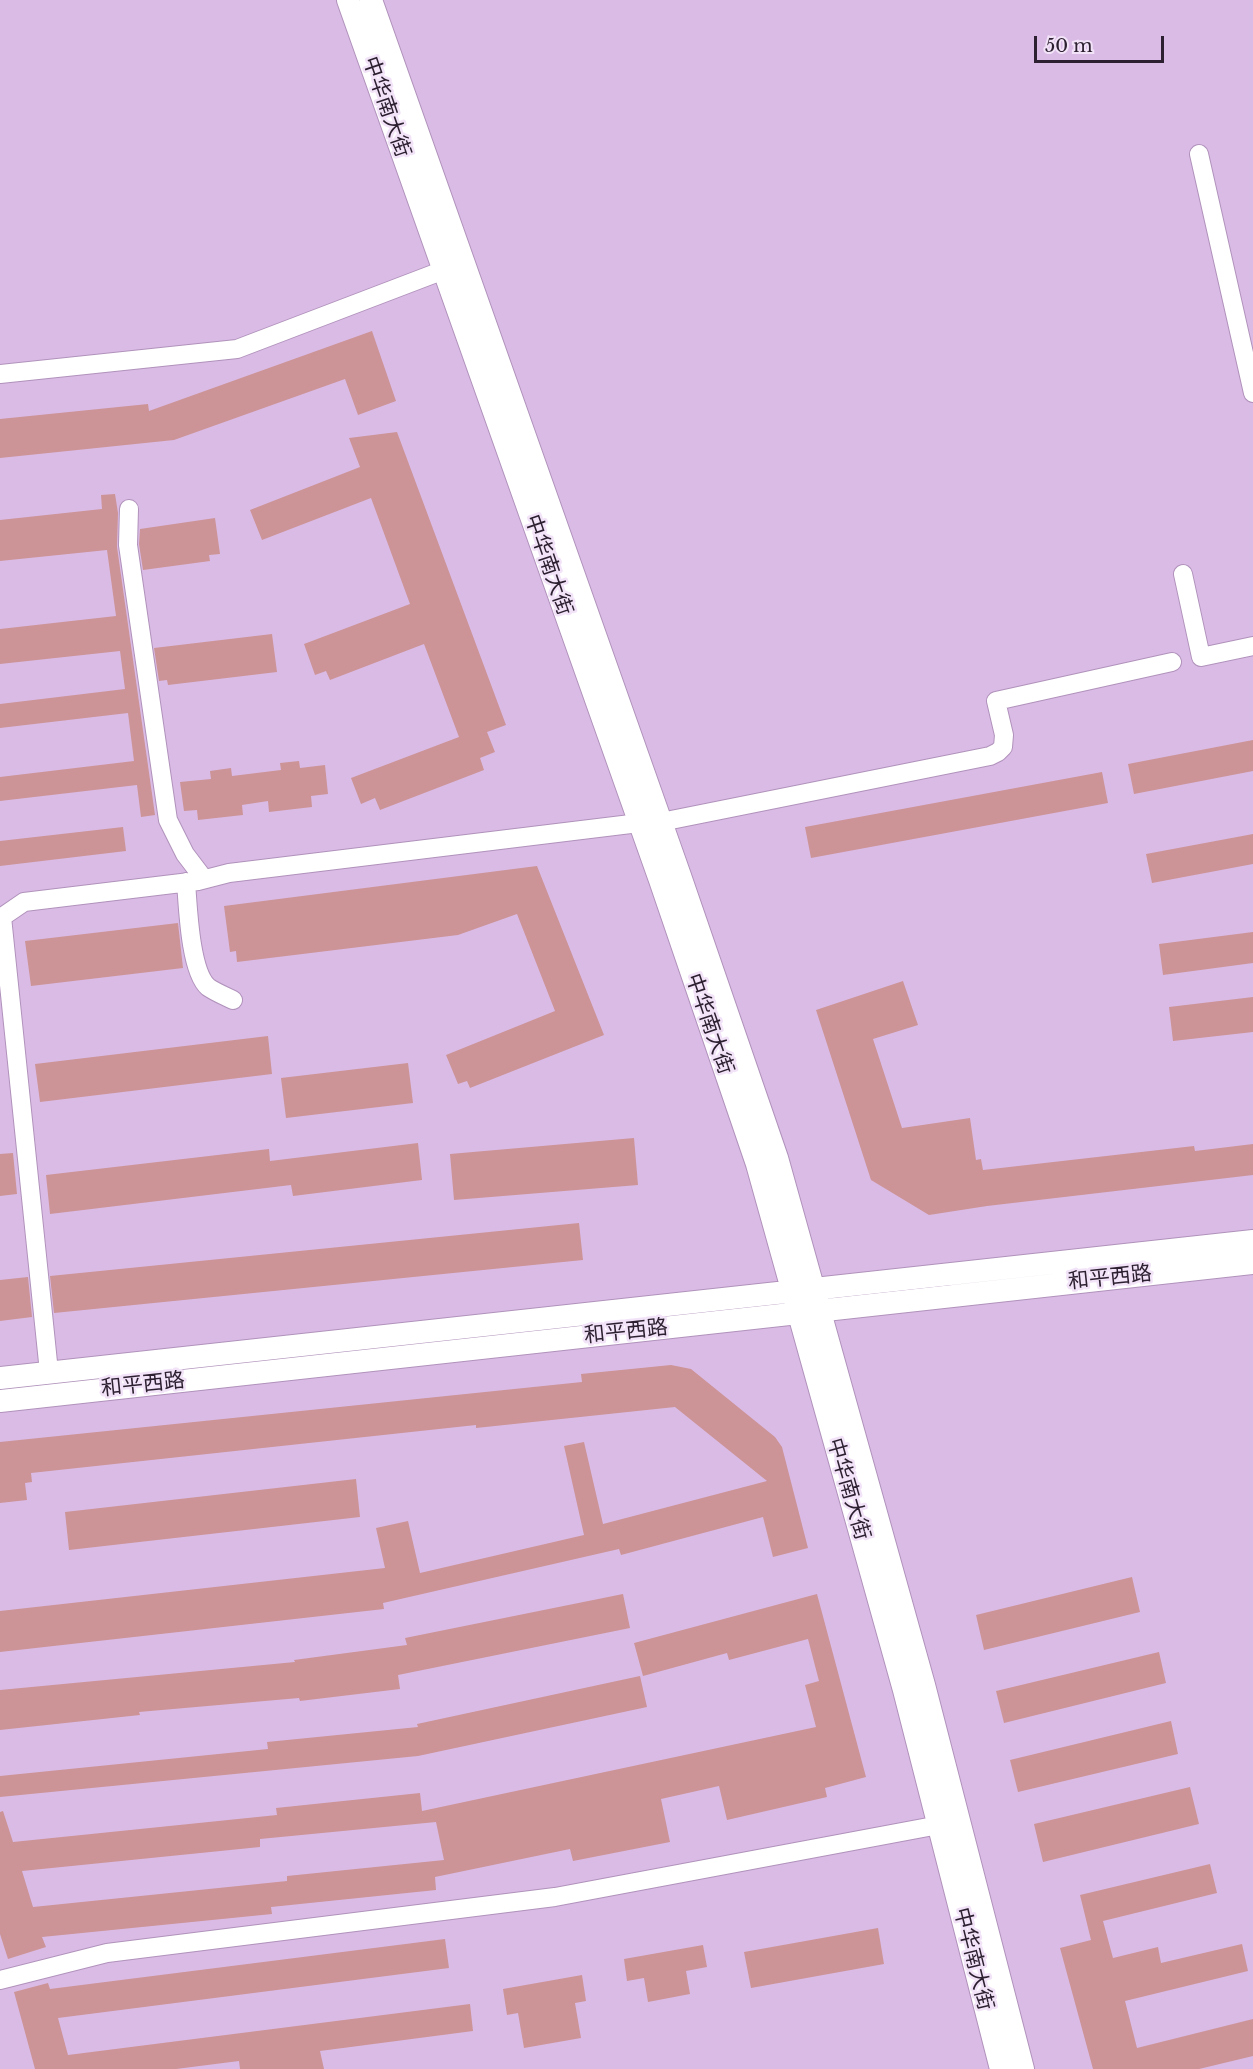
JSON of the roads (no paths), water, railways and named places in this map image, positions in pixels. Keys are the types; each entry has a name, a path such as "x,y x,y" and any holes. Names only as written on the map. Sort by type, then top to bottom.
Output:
{"main road":[{"name":"中华南大街","path":"348,0 444,270 777,1158 806,1301 1001,2069"},
{"name":"中华南大街","path":"371,0 650,822"},
{"name":"和平西路","path":"0,1401 806,1301 1253,1241"},
{"name":"和平西路","path":"0,1378 806,1301 1253,1263"},
{"name":"中华南大街","path":"806,1301 924,1685 1023,2069"}],"street":[{"path":"1199,154 1253,393"},
{"path":"0,374 237,349 444,270"},
{"path":"129,509 128,545 168,820 195,881 195,961 208,987 233,1000"},
{"path":"1183,574 1201,657 1253,646"},
{"path":"49,1372 2,917 24,902 195,881 229,873 650,822 990,756 1003,747 1004,735 996,702 1172,662"},
{"path":"0,1980 107,1953 555,1896 939,1825"}]}
